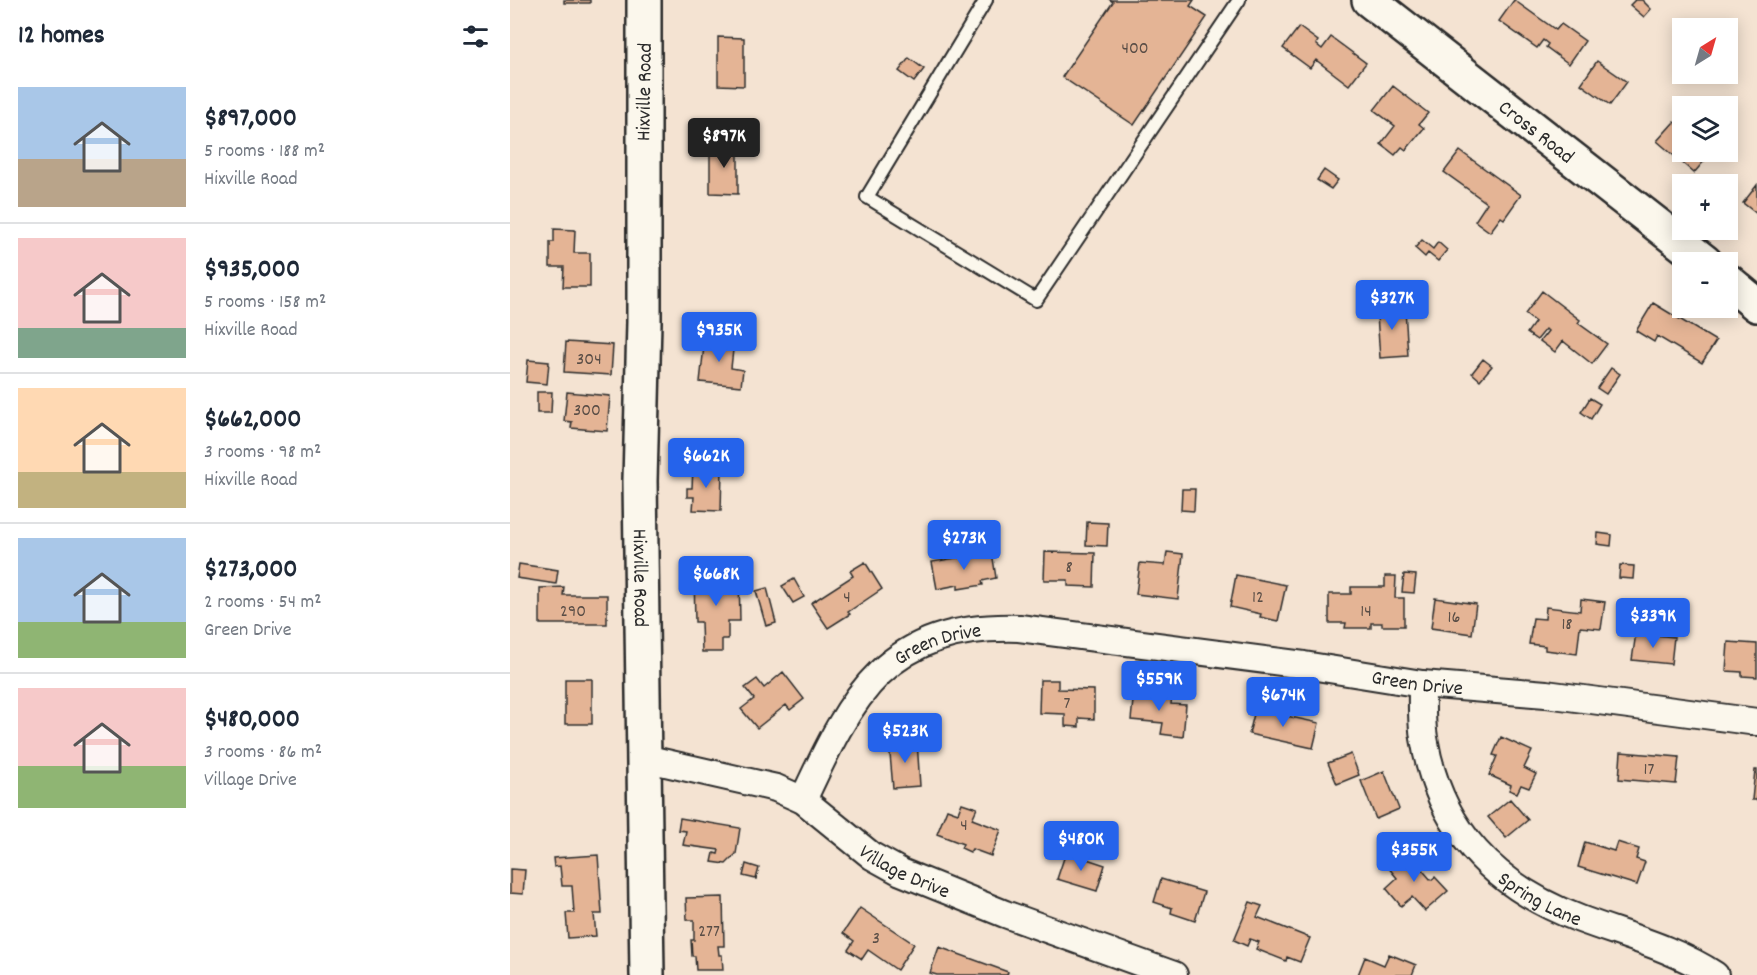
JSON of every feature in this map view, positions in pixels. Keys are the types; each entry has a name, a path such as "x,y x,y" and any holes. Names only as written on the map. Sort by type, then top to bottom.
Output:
{"street":[{"name":"Hixville Road","path":"644,0 644,322 640,481 647,975"},
{"name":"Cross Road","path":"1369,0 1691,252"},
{"path":"1738,289 1757,305"},
{"name":"Green Drive","path":"803,800 842,720 868,684 883,669 898,657 932,639 953,633 995,628 1018,628 1304,665 1422,684 1555,695 1757,722"},
{"name":"Spring Lane","path":"1422,684 1424,737 1436,785 1445,808 1477,855 1498,874 1536,899 1579,919 1670,952 1715,975"},
{"name":"Village Drive","path":"644,758 776,788 803,800 872,856 901,872 1005,914 1174,975"}],"lane":[{"path":"986,0 867,197 1036,300 1239,0"}],"building":[{"path":"564,0 590,0 590,3 564,3"},
{"path":"1110,0 1194,0 1190,6 1207,17 1134,125 1062,77 1113,2"},
{"path":"1514,0 1556,30 1561,24 1585,41 1569,64 1546,47 1548,44 1543,40 1537,48 1499,21"},
{"path":"1635,0 1642,0 1651,9 1644,17 1630,5"},
{"path":"1299,27 1318,41 1316,44 1322,49 1331,37 1366,63 1349,85 1316,60 1310,68 1283,48"},
{"path":"718,37 744,38 744,86 718,85"},
{"path":"909,58 924,69 914,82 899,71"},
{"path":"1597,61 1627,82 1610,105 1581,84"},
{"path":"1393,86 1428,113 1419,124 1424,128 1406,150 1402,147 1395,155 1381,144 1395,126 1374,110"},
{"path":"1672,124 1672,154 1657,141"},
{"path":"710,144 738,144 738,194 710,193"},
{"path":"1460,151 1521,195 1504,219 1501,217 1490,232 1475,221 1487,203 1444,172"},
{"path":"1681,162 1703,162 1694,173"},
{"path":"1324,170 1338,180 1331,189 1317,180"},
{"path":"1757,185 1757,214 1743,203"},
{"path":"554,229 575,230 574,253 590,253 590,287 563,287 564,267 550,267 550,242 554,242"},
{"path":"1422,240 1433,249 1438,242 1447,250 1438,261 1428,253 1425,257 1415,248"},
{"path":"1542,291 1580,320 1578,323 1607,344 1592,364 1563,341 1555,352 1540,341 1548,331 1546,329 1537,340 1527,333 1535,322 1525,314"},
{"path":"1390,300 1391,310 1405,309 1408,356 1380,358 1376,301"},
{"path":"1653,303 1672,314 1672,318 1678,318 1716,341 1702,363 1657,336 1654,342 1636,331"},
{"path":"705,337 734,341 731,368 743,370 741,386 700,382"},
{"path":"566,342 613,345 611,375 564,372"},
{"path":"1483,359 1492,366 1480,380 1472,373"},
{"path":"528,360 549,362 547,384 526,382"},
{"path":"1611,368 1620,374 1606,394 1597,388"},
{"path":"537,392 552,392 551,413 537,413"},
{"path":"567,392 610,396 607,431 571,428 572,422 564,421"},
{"path":"1590,398 1600,404 1591,419 1581,412"},
{"path":"693,468 722,469 721,511 693,510 694,497 687,497 687,488 692,488"},
{"path":"1182,489 1195,489 1194,511 1181,510"},
{"path":"1087,522 1108,523 1107,546 1086,545"},
{"path":"1598,533 1612,535 1611,546 1597,544"},
{"path":"992,552 996,578 982,581 983,585 958,589 958,585 937,589 932,562"},
{"path":"1045,552 1095,553 1094,587 1068,586 1068,580 1044,580"},
{"path":"1167,552 1183,554 1178,599 1136,594 1140,563 1165,565"},
{"path":"865,562 882,589 828,628 811,603 853,576 850,571"},
{"path":"519,564 558,570 556,584 517,578"},
{"path":"1620,565 1634,566 1633,579 1619,578"},
{"path":"694,574 739,574 740,621 728,621 728,639 722,639 722,652 702,652 701,622 695,622"},
{"path":"1404,574 1416,575 1414,593 1402,592"},
{"path":"1236,575 1286,585 1278,621 1260,617 1261,614 1230,607"},
{"path":"1385,576 1396,576 1395,598 1404,598 1404,626 1382,626 1382,623 1371,623 1371,628 1345,628 1346,623 1329,623 1329,594 1351,594 1351,587 1385,587"},
{"path":"794,579 804,597 793,603 782,586"},
{"path":"564,587 563,595 607,595 607,624 540,624 540,588"},
{"path":"767,588 776,623 766,626 756,591"},
{"path":"1435,598 1476,604 1472,634 1431,628"},
{"path":"1581,599 1605,602 1601,629 1580,627 1577,654 1545,650 1545,646 1529,644 1533,618 1545,619 1546,607 1580,611"},
{"path":"1636,633 1674,637 1671,664 1632,660"},
{"path":"1728,642 1757,644 1757,677 1742,676 1742,672 1726,671"},
{"path":"783,672 804,699 790,710 786,705 757,728 741,709 754,699 745,688 757,679 764,688"},
{"path":"565,679 592,679 592,724 565,724"},
{"path":"1040,680 1058,680 1058,689 1094,690 1094,719 1079,718 1079,727 1065,726 1065,714 1039,713"},
{"path":"1147,689 1157,690 1157,694 1172,696 1171,704 1186,705 1183,737 1161,734 1163,723 1131,720 1134,691 1147,693"},
{"path":"1256,706 1278,711 1277,714 1319,723 1313,748 1249,734"},
{"path":"1501,737 1532,751 1524,768 1536,774 1529,788 1521,785 1517,793 1509,790 1511,785 1489,775 1497,756 1493,755"},
{"path":"917,741 920,786 893,788 889,743"},
{"path":"1621,752 1679,757 1676,784 1619,779"},
{"path":"1351,754 1359,775 1337,784 1328,763"},
{"path":"1755,770 1757,770 1757,800 1752,800"},
{"path":"1384,771 1399,809 1376,819 1361,781"},
{"path":"1510,799 1528,820 1506,838 1488,817"},
{"path":"962,803 977,808 972,819 1001,830 991,856 972,849 970,852 961,848 963,844 937,834 947,809 958,813"},
{"path":"680,818 740,828 736,854 726,864 712,862 714,853 718,854 719,850 683,845 686,831 678,830"},
{"path":"1585,842 1614,851 1617,842 1639,849 1636,859 1645,862 1637,885 1578,867"},
{"path":"1406,851 1431,880 1435,877 1448,891 1425,911 1412,897 1401,906 1386,888 1397,878 1388,867"},
{"path":"1066,852 1105,865 1097,891 1057,879"},
{"path":"598,855 602,914 594,914 596,936 568,938 566,913 574,913 572,886 562,886 560,866 554,867 553,858"},
{"path":"746,864 759,868 756,879 743,876"},
{"path":"510,869 525,870 523,894 510,893"},
{"path":"1161,879 1204,892 1195,921 1171,913 1172,908 1154,902"},
{"path":"723,897 724,946 718,946 719,955 722,955 723,970 696,970 691,940 694,940 694,920 687,920 686,898"},
{"path":"1250,902 1262,906 1257,917 1310,938 1300,962 1287,957 1286,961 1256,949 1259,942 1250,939 1247,946 1234,940"},
{"path":"860,908 914,944 897,970 868,950 862,959 848,950 854,941 843,933"},
{"path":"939,947 1008,972 1007,975 937,975 930,973"},
{"path":"1389,954 1416,965 1412,975 1358,975 1365,957 1384,965"}]}
